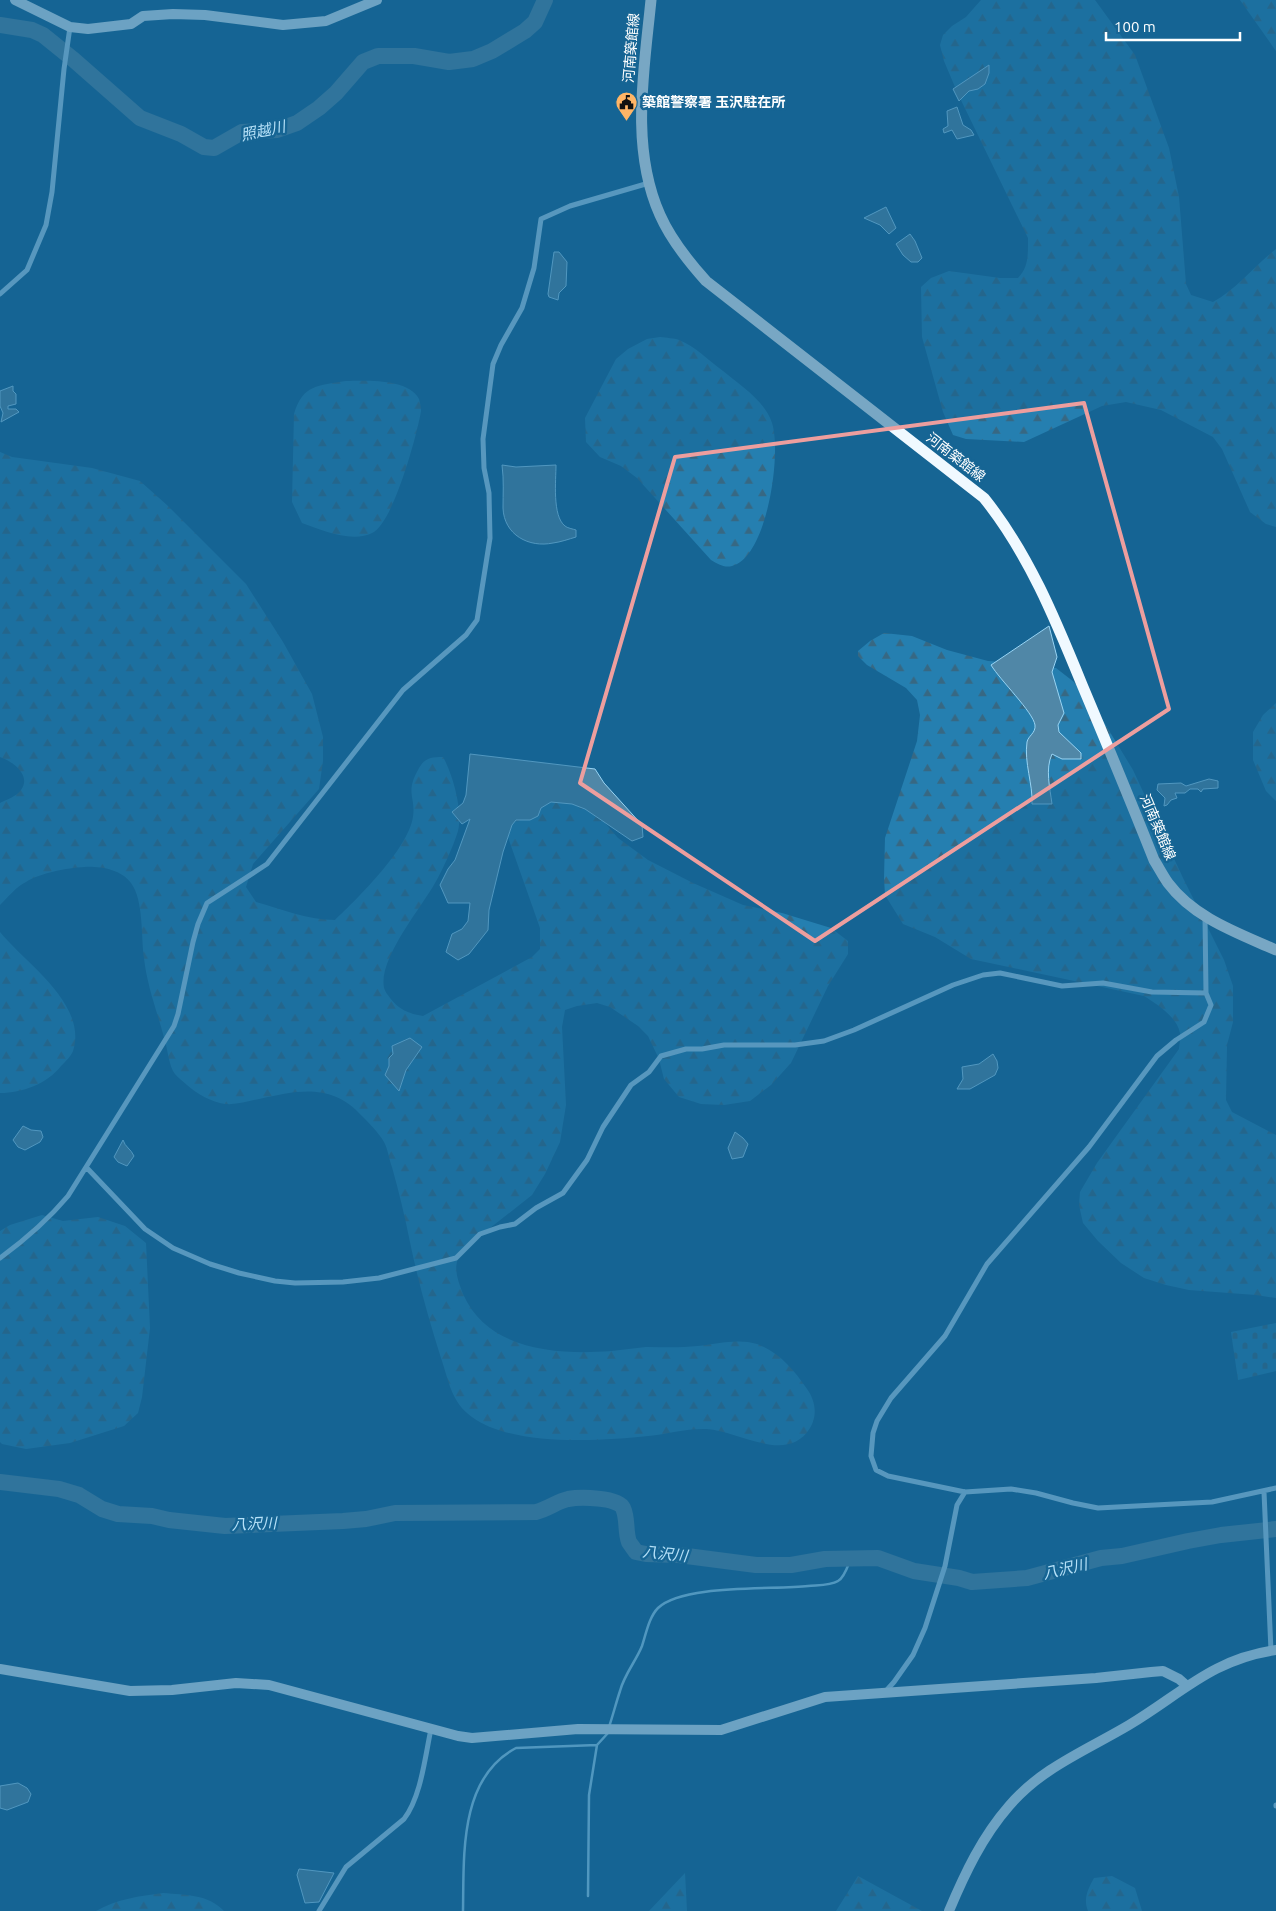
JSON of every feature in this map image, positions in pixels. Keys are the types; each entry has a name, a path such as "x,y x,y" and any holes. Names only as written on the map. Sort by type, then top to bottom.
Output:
{"main road":[{"name":"河南築館線","path":"651,0 641,126 643,157 660,215 688,261 706,281 984,498 1004,523 1022,553 1062,636 1154,860 1168,883 1185,902 1205,917 1276,950"}],"street":[{"path":"15,0 70,27 88,29 110,28 131,24 143,16 173,14 204,15 283,25 326,21 377,0"},
{"path":"0,294 27,270 46,225 52,192 70,27"},
{"path":"0,1258 34,1233 52,1216 68,1196 174,1026 193,942 207,903 267,864 403,690 466,635 477,620 490,538 489,493 484,468 483,439 493,364 501,345 522,308 534,268 541,219 570,206 649,182"},
{"path":"1205,917 1206,993 1212,1005 1204,1022 1176,1040 1157,1056 1089,1147 987,1264 945,1336 891,1398 877,1421 873,1433 871,1456 876,1470 888,1476 965,1492 1010,1489 1036,1493 1098,1508 1212,1502 1276,1488"},
{"path":"87,1168 145,1229 173,1248 210,1264 239,1273 275,1281 295,1283 343,1282 379,1278 456,1258 480,1234 515,1224 536,1208 563,1193 587,1160 603,1127 631,1085 649,1072 661,1056 686,1049 702,1050 724,1045 795,1044 824,1041 854,1030 953,985 984,975 1000,974 1062,986 1102,983 1152,992 1206,993"},
{"path":"885,1692 913,1655 925,1628 945,1566 957,1505 965,1492"},
{"path":"949,1911 967,1870 985,1838 1010,1804 1030,1785 1050,1770 1133,1723 1201,1677 1230,1662 1249,1655 1273,1650 1264,1492"},
{"path":"0,1669 130,1691 172,1690 236,1683 269,1685 472,1738 578,1729 721,1730 826,1698 885,1692 1163,1672 1179,1679 1187,1686"},
{"path":"319,1911 346,1867 396,1826 410,1811 416,1794 431,1728"}],"highlighted area":[{"path":"1084,403 1169,709 815,941 580,783 675,457"}],"green space":[{"path":"981,0 1095,0 1135,55 1169,148 1179,197 1186,284 1191,295 1213,302 1230,291 1276,249 1276,527 1266,524 1250,512 1222,449 1213,437 1161,410 1126,402 1102,406 1024,442 966,439 953,435 943,412 922,337 921,287 931,278 949,271 1000,278 1018,278 1022,274 1028,254 1028,238 958,94 944,61 940,45 943,35 952,26 966,17"},
{"path":"1240,0 1276,0 1276,51"},
{"path":"660,337 679,340 702,354 751,394 764,408 772,423 775,437 775,457 769,503 763,525 744,559 732,566 724,566 711,560 637,478 621,466 600,457 586,442 585,418 616,359 628,349 647,339"},
{"path":"346,381 386,382 406,387 419,399 421,410 403,478 388,514 380,526 372,533 355,537 318,529 302,523 292,502 294,414 298,404 302,397 313,388"},
{"path":"0,452 12,457 92,468 140,481 168,506 246,584 283,642 312,694 323,737 323,761 319,789 253,864 246,887 256,902 305,916 335,920 381,872 402,844 413,817 414,810 411,790 420,766 428,759 443,757 456,793 459,814 458,831 451,851 429,894 402,934 387,963 384,989 393,1002 404,1010 423,1016 532,957 540,949 540,928 503,823 540,785 598,815 618,838 648,860 693,883 743,905 782,913 831,928 848,941 848,954 828,986 791,1063 771,1085 750,1101 724,1105 701,1104 679,1097 664,1079 659,1059 648,1036 638,1026 610,1007 597,1003 565,1010 562,1027 566,1105 560,1142 545,1174 532,1195 466,1247 458,1258 456,1269 463,1294 474,1313 489,1328 507,1338 527,1345 569,1352 612,1351 646,1347 691,1347 735,1341 750,1342 765,1347 779,1357 797,1375 812,1398 814,1418 810,1428 800,1439 789,1444 776,1445 720,1431 700,1429 628,1438 557,1440 533,1438 510,1433 489,1427 472,1417 459,1405 449,1383 424,1300 402,1205 387,1151 382,1139 371,1125 351,1105 327,1094 314,1092 288,1093 225,1104 200,1094 178,1077 170,1063 148,979 138,899 131,883 122,874 109,869 90,867 70,868 54,872 39,876 22,884 0,905 0,803 11,798 21,790 24,779 15,765 0,757"},
{"path":"884,633 912,636 947,650 988,661 1056,668 1088,696 1133,770 1183,878 1224,960 1233,986 1233,1022 1227,1045 1226,1100 1232,1112 1276,1135 1276,1298 1189,1290 1144,1278 1121,1263 1098,1241 1083,1223 1079,1205 1080,1192 1097,1163 1179,1049 1180,1033 1171,1016 1144,996 971,959 935,937 903,924 885,895 885,838 917,741 920,715 917,700 906,688 867,665 858,656 858,651"},
{"path":"1276,703 1276,801 1266,791 1253,760 1253,732 1263,715"},
{"path":"0,932 52,986 63,1001 71,1017 75,1034 72,1053 49,1078 34,1086 8,1093 0,1093"},
{"path":"42,1215 63,1221 98,1217 125,1226 146,1243 150,1328 142,1397 138,1413 124,1426 70,1443 26,1449 0,1442 0,1231 10,1225"},
{"path":"1276,1323 1276,1371 1238,1380 1231,1332"},
{"path":"685,1873 687,1911 649,1911"},
{"path":"858,1876 922,1911 836,1911"},
{"path":"1112,1876 1135,1888 1142,1911 1088,1911 1086,1898 1094,1878"},
{"path":"163,1893 203,1898 218,1905 224,1911 96,1911 120,1901"}],"shaded area":[{"path":"989,65 989,73 985,84 978,89 969,91 959,101 953,89"},
{"path":"957,107 963,125 971,130 974,135 957,139 952,130 944,133 943,129 948,126 947,111"},
{"path":"886,207 896,228 889,234 880,225 864,218"},
{"path":"910,234 922,258 918,262 911,262 903,255 896,244"},
{"path":"554,252 559,252 567,262 566,286 559,293 558,300 549,297 548,294"},
{"path":"13,386 13,391 16,394 16,404 8,406 8,409 16,409 19,412 1,422 3,413 0,406 0,391"},
{"path":"502,465 516,467 556,465 556,506 558,514 565,526 576,530 576,537 556,543 544,544 519,538 508,526 504,517"},
{"path":"1049,626 1057,657 1052,672 1064,713 1058,725 1059,732 1081,753 1081,759 1062,759 1052,754 1048,772 1052,804 1032,804 1026,750 1027,742 1035,725 1029,712 991,665"},
{"path":"470,754 595,769 604,783 642,825 643,837 632,841 585,809 572,804 551,802 541,808 538,816 530,820 516,820 512,825 503,852 489,910 488,930 469,954 458,960 446,952 452,934 462,929 468,921 470,903 448,903 440,885 455,860 470,819 462,824 452,812 463,803 466,795"},
{"path":"1209,779 1218,781 1218,788 1203,789 1201,792 1198,789 1190,789 1185,793 1175,793 1177,798 1164,806 1165,798 1157,790 1158,784 1181,783 1186,786"},
{"path":"410,1038 422,1047 406,1070 399,1091 385,1075 389,1066 389,1058 393,1054 392,1046"},
{"path":"993,1054 998,1068 995,1075 970,1089 957,1089 963,1079 962,1067 979,1064"},
{"path":"23,1126 31,1130 41,1131 43,1137 40,1142 25,1150 18,1147 13,1140"},
{"path":"735,1132 748,1144 743,1157 732,1159 728,1148"},
{"path":"123,1140 134,1156 127,1166 118,1162 114,1157"},
{"path":"18,1783 27,1788 31,1794 28,1802 7,1810 0,1808 0,1786"},
{"path":"299,1869 334,1873 319,1902 305,1903 297,1875"}],"waterway":[{"name":"照越川","path":"0,25 32,30 43,35 140,118 181,134 204,147 214,148 242,132 277,130 297,123 319,108 336,93 363,62 378,56 414,56 449,62 473,59 492,51 525,31 535,22 545,0"},
{"name":"八沢川","path":"0,1482 59,1489 79,1495 102,1509 118,1514 152,1516 169,1520 225,1526 343,1521 366,1519 395,1513 536,1512 568,1499 598,1499 620,1504 623,1508 629,1542 636,1552 679,1555 756,1565 791,1565 825,1559 878,1558 914,1571 959,1578 972,1582 1027,1578 1101,1558 1122,1556 1221,1535 1276,1529"},
{"path":"609,1727 622,1685 642,1646 652,1616 658,1608 670,1600 707,1592 831,1584 843,1577 851,1558"},
{"path":"588,1896 589,1795 597,1745 608,1733"},
{"path":"463,1911 465,1843 468,1820 474,1798 484,1778 497,1761 516,1748 597,1745"}],"place":[{"name":"築館警察署 玉沢駐在所","path":"626,121"}]}
